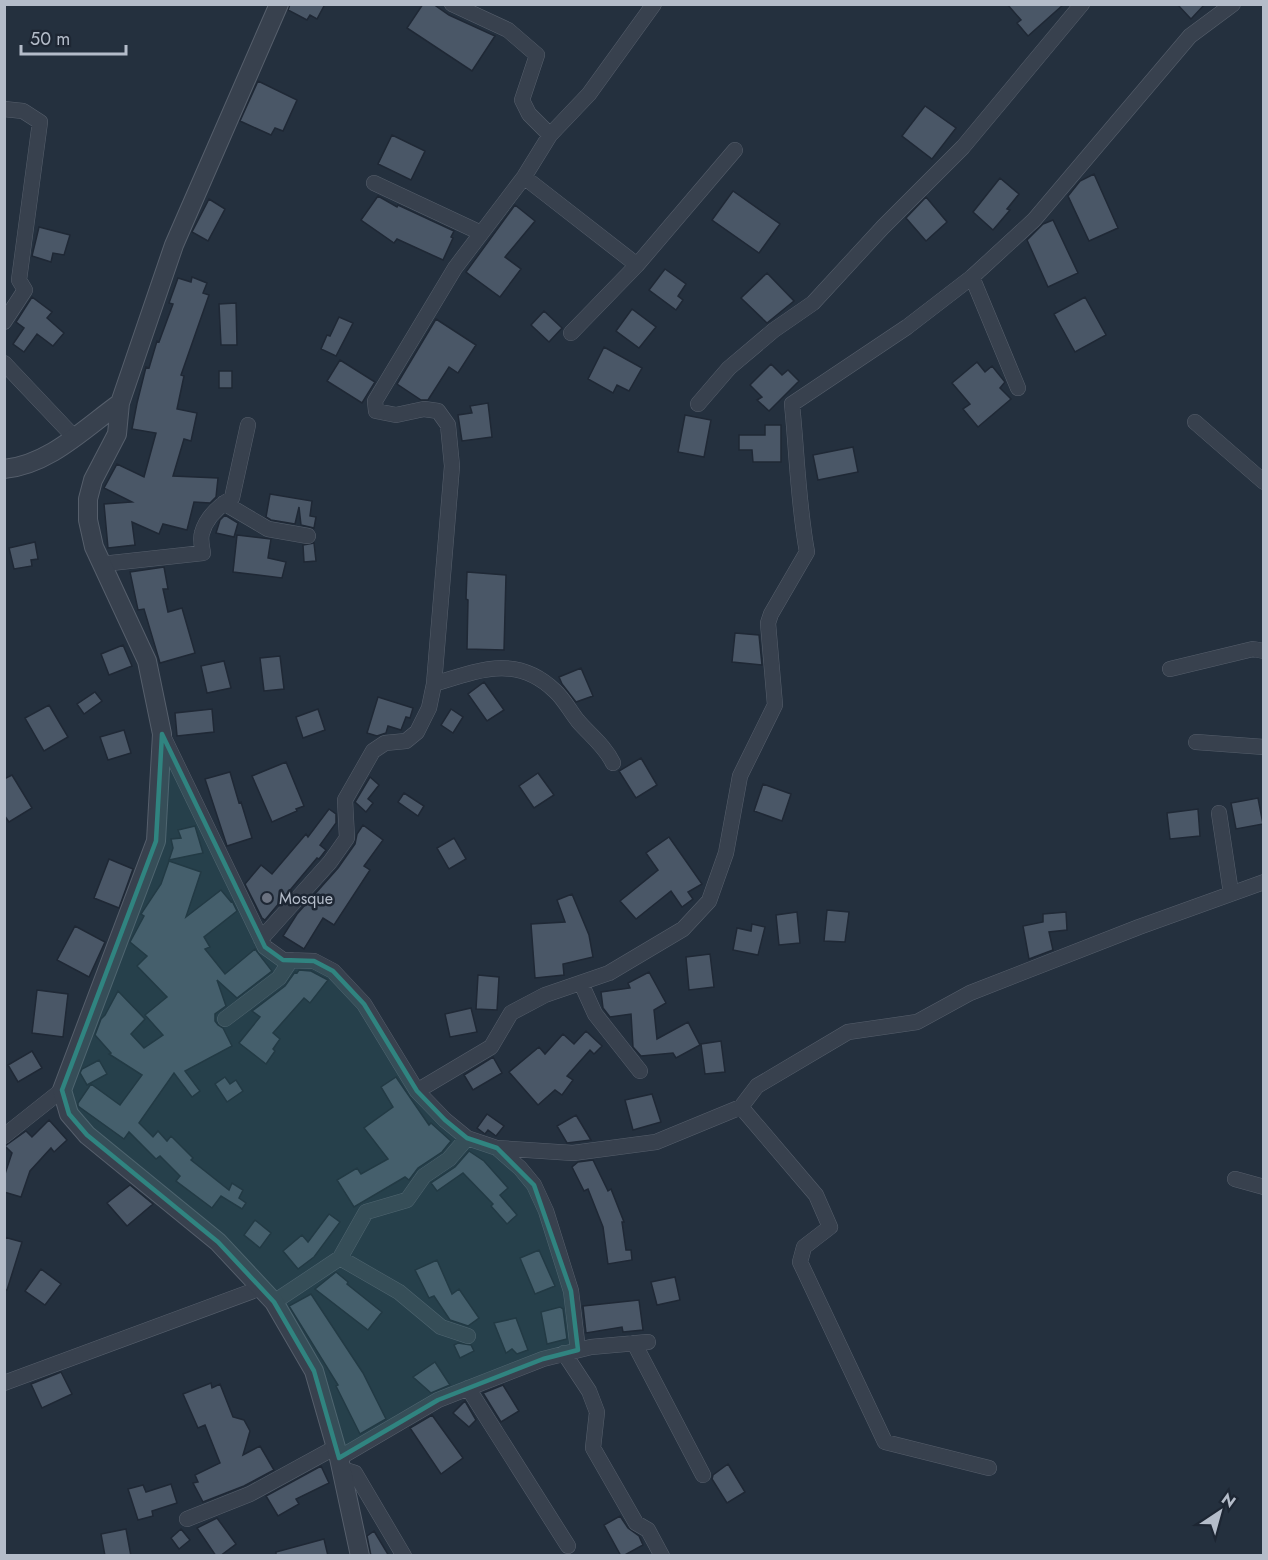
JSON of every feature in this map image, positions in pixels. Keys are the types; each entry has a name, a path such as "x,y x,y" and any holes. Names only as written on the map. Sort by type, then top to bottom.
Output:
{"street":[{"path":"279,4 174,245 120,404 117,434 93,480 88,499 87,519 94,547 147,661 162,734 265,947 283,960 314,961 333,971 364,1004 417,1091 445,1120 467,1138 497,1148 573,1153 656,1142 741,1107 757,1086 848,1032 916,1022 970,993 1263,882"},
{"path":"452,4 508,30 537,55 522,100 529,114 550,135"},
{"path":"261,939 336,854 347,838 345,800 373,751 385,743 406,741 417,732 429,708 434,684 452,466 448,425 438,411 424,409 396,415 376,411 375,401 455,268 524,177 550,135 590,94 654,4"},
{"path":"698,404 729,368 774,330 813,303 963,147 1082,4"},
{"path":"417,1091 491,1047 511,1013 544,995 609,973 683,929 709,901 726,853 740,776 775,705 768,623 807,552 800,512 799,467 792,404 907,327 972,278 1034,220 1190,36 1233,4"},
{"path":"4,109 23,111 40,122 19,280"},
{"path":"571,333 637,265 735,150"},
{"path":"524,177 637,265"},
{"path":"374,183 481,234"},
{"path":"4,273 19,280 25,290 4,322"},
{"path":"972,278 1018,388"},
{"path":"4,363 74,437"},
{"path":"4,469 20,467 63,446 120,404"},
{"path":"1195,422 1263,482"},
{"path":"102,564 203,553 201,535 207,523 224,503 232,498 248,425"},
{"path":"224,503 268,529 308,536"},
{"path":"1170,669 1253,649 1263,651"},
{"path":"434,684 484,668 517,669 536,675 557,692 577,720 607,751 613,763"},
{"path":"4,1136 62,1090 156,841 162,734"},
{"path":"1196,742 1263,747"},
{"path":"1219,813 1231,893"},
{"path":"225,1019 279,978 291,960"},
{"path":"580,983 595,1014 640,1071"},
{"path":"62,1090 69,1114 87,1135 218,1242 274,1302 314,1371 339,1458 360,1556"},
{"path":"741,1107 816,1195 824,1210 830,1227 804,1247 800,1262 885,1442 990,1468"},
{"path":"274,1302 340,1258 366,1212 407,1200 424,1176 449,1159 467,1138"},
{"path":"497,1148 520,1168 534,1185 546,1211 571,1291 571,1352 597,1413 593,1448 636,1523 648,1530 662,1556"},
{"path":"1235,1179 1263,1187"},
{"path":"340,1258 399,1292 441,1328 468,1336"},
{"path":"4,1383 261,1288"},
{"path":"187,1519 339,1458 438,1400 468,1388 543,1359 571,1352 641,1343 703,1475"},
{"path":"468,1388 568,1546"},
{"path":"339,1458 356,1473 404,1556"}],"highlighted area":[{"path":"162,734 265,947 283,960 314,961 333,971 364,1004 417,1091 445,1120 467,1138 497,1148 534,1185 571,1291 578,1350 543,1359 438,1400 339,1458 314,1371 274,1302 218,1242 87,1135 69,1114 62,1090 156,841"}],"building":[{"path":"290,4 325,4 317,19 310,15 307,20 288,10"},
{"path":"423,4 433,4 449,15 495,36 472,71 407,28"},
{"path":"1007,4 1064,4 1028,36 1017,23 1021,20"},
{"path":"1177,4 1205,4 1191,19"},
{"path":"258,81 297,100 283,131 275,128 271,135 240,121"},
{"path":"925,106 956,128 932,159 902,136"},
{"path":"392,135 425,151 411,180 378,164"},
{"path":"1094,174 1118,228 1089,241 1068,196 1080,181"},
{"path":"1000,178 1019,194 1007,209 1010,210 993,230 973,212"},
{"path":"733,191 780,224 759,253 712,220"},
{"path":"378,196 397,207 398,205 454,231 443,260 397,239 394,243 361,220"},
{"path":"926,197 947,222 926,241 906,218"},
{"path":"209,199 225,209 208,241 192,232"},
{"path":"515,205 535,221 505,257 521,269 500,297 466,272"},
{"path":"1053,220 1078,273 1048,287 1027,240 1043,224"},
{"path":"39,227 70,235 64,255 53,253 51,262 32,256"},
{"path":"665,269 686,284 678,296 683,300 676,310 649,290"},
{"path":"767,273 794,301 767,323 741,298"},
{"path":"192,277 207,283 203,293 209,295 181,375 184,376 177,409 197,413 191,441 184,439 173,476 218,478 216,497 210,503 194,502 187,530 163,524 159,534 132,522 135,545 108,548 104,504 132,502 104,488 117,464 144,477 156,433 132,429 137,403 146,367 149,368 157,341 159,342 173,304 169,303 178,278 191,282"},
{"path":"32,297 52,312 47,318 64,333 53,346 37,334 24,352 13,344 24,328 16,322"},
{"path":"1085,297 1106,335 1075,352 1054,314"},
{"path":"236,303 237,345 221,345 219,304"},
{"path":"632,309 656,327 639,348 616,331"},
{"path":"544,311 562,328 549,342 531,325"},
{"path":"339,317 353,323 336,356 321,349"},
{"path":"436,319 476,345 458,373 449,367 428,400 421,400 397,384"},
{"path":"604,347 642,368 629,391 617,385 613,393 588,379"},
{"path":"340,360 375,382 362,403 327,381"},
{"path":"977,362 985,372 992,366 1005,382 1000,388 1011,399 978,427 963,409 970,404 952,383"},
{"path":"771,364 782,375 788,370 799,381 769,411 757,400 762,397 750,385"},
{"path":"219,371 232,371 232,388 219,388"},
{"path":"488,403 492,437 462,441 458,415 472,413 470,406"},
{"path":"685,415 711,420 704,457 678,452"},
{"path":"765,425 781,425 781,462 753,462 752,450 739,450 739,435 765,435"},
{"path":"853,447 858,472 818,480 813,455"},
{"path":"270,494 312,501 310,516 316,517 314,528 301,525 299,507 295,524 266,517"},
{"path":"225,515 238,523 234,537 216,533 220,520"},
{"path":"237,535 271,539 268,558 286,562 282,578 233,572"},
{"path":"35,542 38,559 31,560 32,566 14,569 9,548"},
{"path":"314,543 316,561 304,562 303,545"},
{"path":"164,567 168,589 163,589 168,612 182,608 195,653 160,663 144,609 138,610 130,572"},
{"path":"467,572 506,575 504,650 467,649"},
{"path":"735,633 759,635 762,665 732,662"},
{"path":"123,645 132,666 109,675 101,654"},
{"path":"280,656 284,689 264,691 260,658"},
{"path":"224,661 231,688 207,693 201,666"},
{"path":"581,668 593,696 576,702 559,677"},
{"path":"484,682 504,710 487,721 468,694"},
{"path":"95,692 102,701 84,714 77,704"},
{"path":"378,697 413,708 410,718 406,717 401,730 388,726 386,733 377,736 367,733"},
{"path":"49,705 68,737 44,751 25,718"},
{"path":"212,709 214,732 177,736 175,713"},
{"path":"318,709 325,730 303,738 296,717"},
{"path":"451,709 463,717 453,733 441,725"},
{"path":"124,730 131,753 108,760 100,737"},
{"path":"641,758 657,785 636,798 619,771"},
{"path":"286,762 304,806 272,822 252,776"},
{"path":"230,772 252,838 227,846 205,779"},
{"path":"538,773 554,795 534,808 519,786"},
{"path":"12,775 32,808 9,822 4,815 4,779"},
{"path":"370,777 379,785 368,799 373,803 366,812 355,802"},
{"path":"763,784 791,794 782,821 754,811"},
{"path":"404,793 424,806 418,816 398,802"},
{"path":"1258,798 1263,824 1236,829 1231,803"},
{"path":"329,809 336,814 336,823 320,845 326,850 265,920 245,884 261,865 272,874 306,834 308,837"},
{"path":"1198,809 1200,836 1170,839 1167,813"},
{"path":"363,825 383,840 364,866 370,870 334,925 323,918 304,949 283,936 297,914 338,868 355,844 357,834"},
{"path":"195,826 203,853 169,860 173,848 171,839 181,838 178,830"},
{"path":"669,837 702,884 688,892 693,899 682,907 671,891 636,919 620,901 658,870 646,853"},
{"path":"454,838 466,859 449,869 437,848"},
{"path":"109,859 133,869 119,908 94,898"},
{"path":"169,861 201,872 186,917 221,890 232,901 237,911 204,937 210,947 205,949 225,974 255,949 272,971 237,998 217,980 226,1006 215,1014 215,1021 223,1028 232,1046 185,1071 200,1091 192,1097 174,1073 139,1123 153,1137 158,1131 167,1141 171,1136 193,1158 191,1160 229,1190 232,1183 243,1190 239,1198 246,1203 242,1209 221,1196 212,1208 176,1181 180,1176 160,1156 156,1159 129,1132 124,1139 78,1106 91,1084 120,1105 142,1075 109,1054 111,1053 95,1035 101,1019 118,991 145,1019 131,1034 144,1048 163,1035 145,1015 167,997 137,966 147,956 130,942 144,916 141,914 161,884"},
{"path":"572,894 589,935 593,957 563,964 564,975 535,978 531,924 565,922 557,900"},
{"path":"827,910 849,912 845,942 824,941"},
{"path":"797,912 800,943 779,945 776,915"},
{"path":"1066,912 1067,930 1049,932 1053,950 1029,959 1023,926 1043,922 1043,914"},
{"path":"752,924 765,927 758,955 733,950 737,928 751,931"},
{"path":"75,926 105,942 89,977 57,960"},
{"path":"710,954 714,987 689,990 686,957"},
{"path":"299,970 311,971 328,980 310,1003 304,998 273,1033 280,1039 266,1064 239,1043 260,1017 252,1011 285,986"},
{"path":"649,972 666,1003 654,1010 657,1039 688,1022 700,1045 676,1058 673,1053 641,1056 633,1047 631,1014 610,1017 603,1008 601,992 630,988 628,983"},
{"path":"478,975 499,977 497,1010 476,1009"},
{"path":"37,990 68,994 63,1037 32,1033"},
{"path":"471,1008 477,1032 450,1037 445,1014"},
{"path":"586,1031 602,1046 594,1054 590,1050 567,1076 573,1080 562,1095 555,1090 538,1105 509,1072 539,1047 545,1054 563,1034 574,1044"},
{"path":"721,1041 725,1072 705,1074 701,1044"},
{"path":"32,1051 42,1068 18,1082 8,1065"},
{"path":"493,1057 502,1073 473,1090 464,1075"},
{"path":"99,1060 107,1074 87,1085 80,1073 82,1069"},
{"path":"225,1077 230,1084 236,1080 243,1091 227,1102 215,1084"},
{"path":"396,1077 429,1125 431,1123 451,1141 442,1152 418,1168 409,1180 405,1177 354,1207 337,1180 357,1168 361,1174 388,1159 364,1128 393,1107 381,1087"},
{"path":"652,1094 661,1122 633,1130 625,1100"},
{"path":"487,1114 504,1126 496,1136 488,1130 485,1134 477,1128"},
{"path":"576,1115 591,1140 567,1143 557,1126"},
{"path":"49,1120 67,1140 54,1152 51,1148 30,1171 21,1197 4,1192 4,1177 12,1153 5,1146 26,1131 32,1137"},
{"path":"469,1151 484,1161 508,1188 500,1195 517,1215 507,1224 491,1206 493,1204 463,1173 437,1191 431,1183 455,1167"},
{"path":"593,1160 608,1191 611,1189 624,1222 622,1222 626,1250 631,1250 632,1260 608,1264 603,1227 588,1189 584,1191 572,1167 578,1162"},
{"path":"130,1185 153,1204 127,1226 107,1203"},
{"path":"329,1214 340,1222 314,1257 298,1269 283,1251 302,1235 308,1242"},
{"path":"255,1220 271,1233 260,1248 244,1235"},
{"path":"4,1237 22,1242 7,1290 4,1290"},
{"path":"539,1250 555,1286 535,1294 520,1258"},
{"path":"437,1260 452,1294 459,1289 479,1318 468,1326 450,1320 434,1296 429,1298 415,1270"},
{"path":"41,1269 61,1284 45,1305 25,1291"},
{"path":"336,1272 348,1282 347,1284 382,1312 368,1330 315,1289"},
{"path":"675,1277 680,1300 657,1305 651,1282"},
{"path":"311,1294 363,1373 386,1419 360,1434 336,1386 338,1385 289,1306"},
{"path":"639,1300 643,1330 623,1332 622,1327 586,1333 583,1306"},
{"path":"560,1307 563,1309 567,1339 547,1344 541,1312"},
{"path":"516,1318 528,1350 517,1354 512,1349 506,1353 494,1323"},
{"path":"458,1343 471,1345 474,1351 460,1358 454,1345"},
{"path":"435,1362 450,1385 431,1393 413,1377"},
{"path":"61,1372 72,1394 42,1408 31,1384"},
{"path":"211,1383 212,1388 220,1384 233,1417 244,1420 250,1431 243,1455 260,1446 274,1470 244,1486 203,1502 193,1483 198,1482 195,1475 220,1463 205,1425 198,1428 183,1394"},
{"path":"503,1385 519,1411 501,1422 483,1393"},
{"path":"465,1401 476,1420 469,1427 453,1413"},
{"path":"432,1415 463,1458 441,1474 410,1428"},
{"path":"728,1464 745,1492 727,1503 712,1479 713,1475"},
{"path":"321,1466 329,1483 296,1499 299,1504 278,1516 266,1496"},
{"path":"171,1484 177,1503 152,1511 153,1516 138,1520 128,1489 143,1485 146,1492"},
{"path":"620,1516 628,1528 639,1536 643,1545 623,1556 604,1525"},
{"path":"217,1518 236,1544 220,1556 216,1556 197,1528"},
{"path":"126,1529 131,1556 105,1556 101,1534"},
{"path":"181,1529 190,1540 179,1549 171,1538"},
{"path":"374,1531 389,1556 371,1556 367,1536"},
{"path":"324,1539 328,1556 276,1556 276,1552"}],"place":[{"name":"Mosque","path":"267,898"}]}
